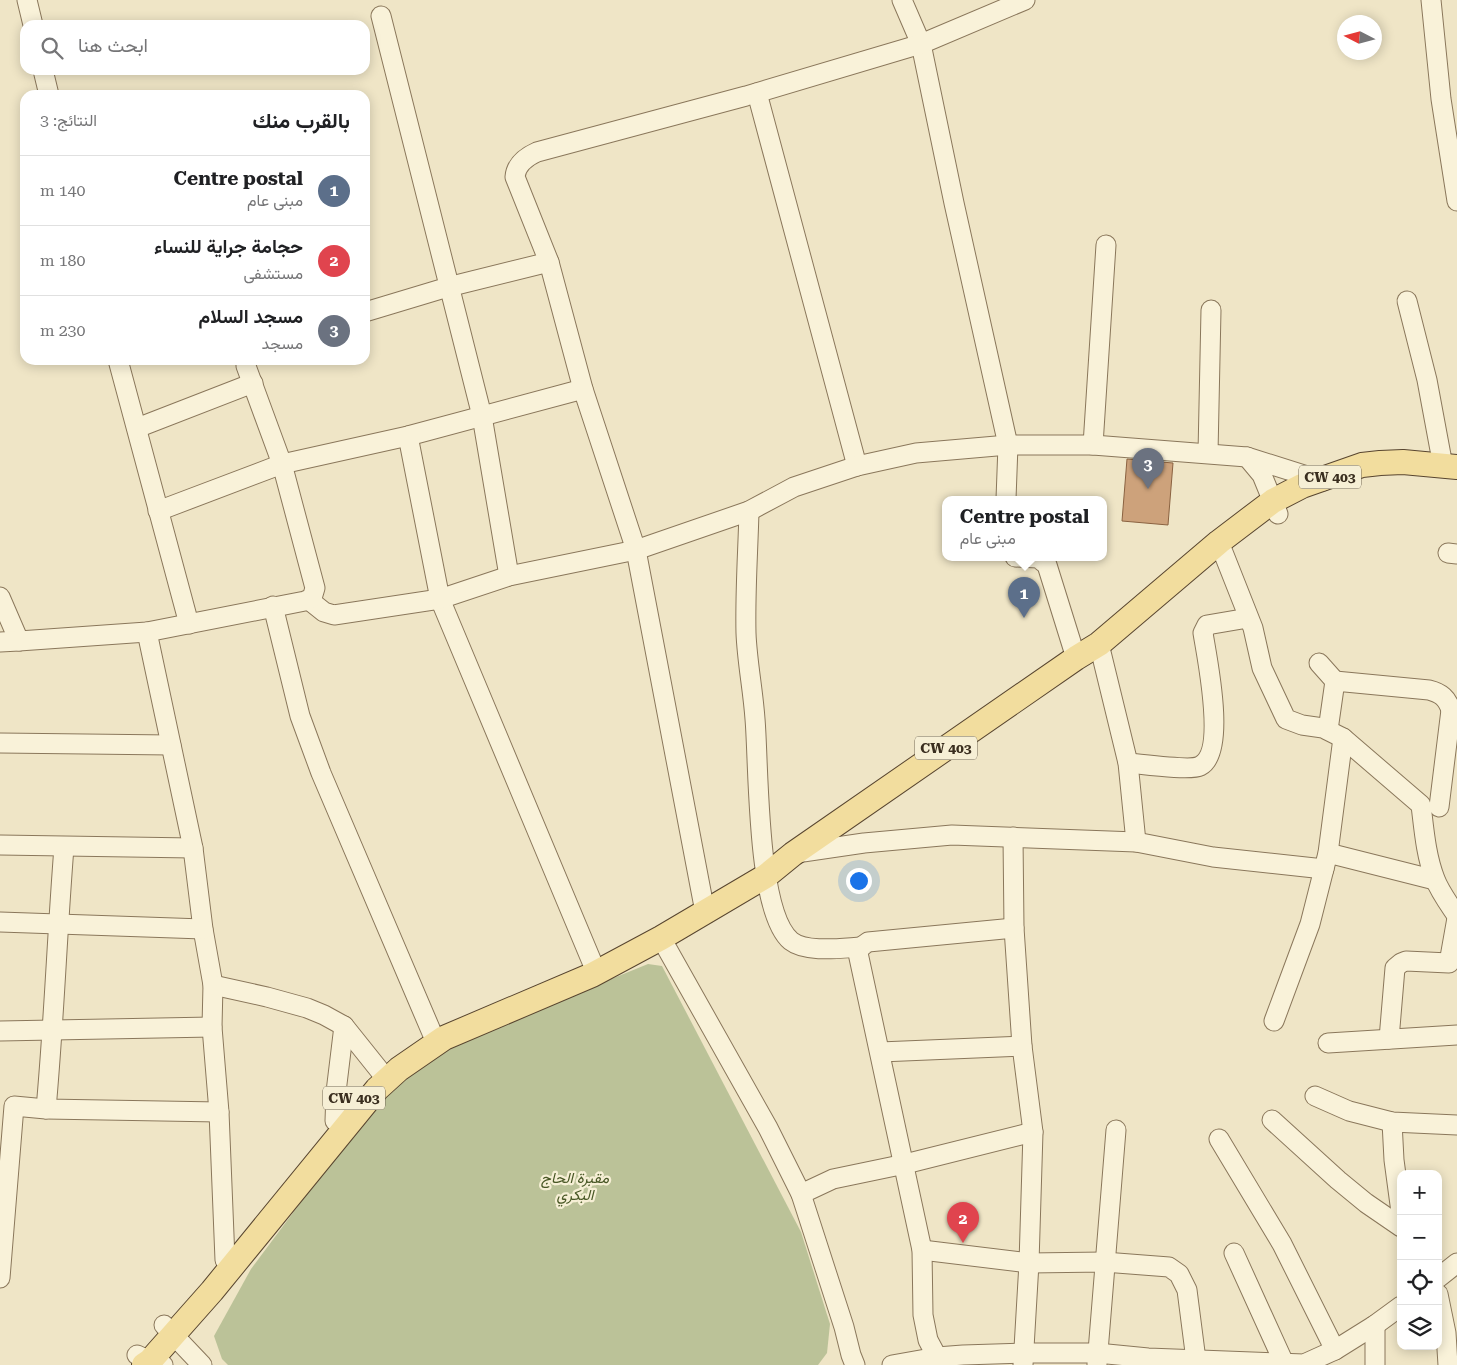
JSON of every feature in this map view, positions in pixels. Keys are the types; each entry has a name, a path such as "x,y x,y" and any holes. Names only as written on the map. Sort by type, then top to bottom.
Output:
{"main road":[{"name":"CW 403","path":"169,1329 212,1291 377,1090 399,1069 444,1038 592,975 661,938 766,876 793,854 1099,644 1219,542 1275,508 1302,486 1327,482 1362,465 1380,463 1403,462 1452,471"},
{"name":"CW 403","path":"145,1362 169,1329 348,1104 380,1072 432,1033 466,1015 592,962 661,938"}],"street":[{"path":"27,0 32,20"},
{"path":"902,0 921,44 1008,445 1006,496"},
{"path":"705,912 636,550 583,389 549,262 514,177 518,166 526,158 537,152 757,93 921,44 1025,0"},
{"path":"1431,0 1441,99 1457,201"},
{"path":"381,16 482,416 509,576"},
{"path":"44,75 48,90"},
{"path":"757,93 858,466"},
{"path":"1093,445 1106,245"},
{"path":"370,310 448,287 549,262"},
{"path":"1407,301 1452,471"},
{"path":"1208,453 1211,310"},
{"path":"119,365 190,624"},
{"path":"0,642 147,632 309,600 314,596 315,588 282,464 248,365"},
{"path":"137,428 253,383"},
{"path":"158,511 282,464 408,436 583,389"},
{"path":"408,436 440,599 592,962"},
{"path":"309,600 324,612 334,615 440,599 509,576 636,550 750,511 794,488 858,466 916,453 1008,445 1093,445 1208,453 1247,457 1327,482"},
{"path":"1247,457 1262,475 1275,508"},
{"path":"750,511 746,633 755,711 761,836 766,876 776,919 790,940 802,946 814,948 861,947"},
{"path":"1219,542 1253,628 1262,668 1286,719 1302,725 1323,728 1336,734 1439,807"},
{"path":"1042,561 1047,565 1076,658"},
{"path":"0,597 20,642"},
{"path":"273,606 300,716 321,773 432,1033"},
{"path":"1128,763 1194,768 1205,763 1212,744 1215,726 1213,693 1203,633 1204,628 1207,625 1248,618"},
{"path":"147,632 193,848 213,984 212,1027 219,1112 225,1260"},
{"path":"1099,644 1128,763 1136,842"},
{"path":"1274,1021 1310,924 1326,861 1336,734 1335,681 1319,663"},
{"path":"1335,681 1429,690 1440,694 1454,711 1430,862 1435,880 1457,917 1449,963 1406,961 1395,968 1389,1039"},
{"path":"0,743 172,745"},
{"path":"793,854 864,843 952,835 1013,837 1136,842 1213,857 1326,861 1435,880"},
{"path":"1013,837 1014,928 1022,1046 1033,1132 1024,1359"},
{"path":"0,845 193,848"},
{"path":"46,1109 53,1029 64,847"},
{"path":"0,922 204,929"},
{"path":"937,1361 928,1340 923,1315 922,1250 858,953 861,947 868,942 1014,928"},
{"path":"661,938 768,1128 801,1194 844,1327 851,1355 856,1365"},
{"path":"213,984 307,1008 344,1026 380,1072"},
{"path":"335,1121 336,1092 344,1026"},
{"path":"0,1031 212,1027"},
{"path":"1328,1043 1457,1034"},
{"path":"880,1052 1022,1046"},
{"path":"1314,1096 1349,1111 1392,1122 1457,1125"},
{"path":"0,1278 5,1156 14,1106 46,1109 219,1112"},
{"path":"1272,1120 1338,1180 1366,1203 1397,1224"},
{"path":"1392,1122 1397,1182"},
{"path":"1097,1359 1116,1130"},
{"path":"801,1194 833,1179 905,1164 1033,1132"},
{"path":"1219,1139 1282,1244 1335,1350"},
{"path":"922,1250 1029,1263 1104,1262 1169,1267 1179,1274 1187,1290 1196,1360"},
{"path":"1234,1253 1284,1363"},
{"path":"1442,1275 1457,1264"},
{"path":"1440,1305 1446,1332 1448,1365"},
{"path":"892,1365 937,1361 1024,1359 1097,1359 1147,1362 1196,1360 1224,1363 1304,1365 1335,1350 1397,1309"},
{"path":"1375,1325 1375,1365"},
{"path":"169,1329 202,1365"}],"green space":[{"name":"مقبرة الحاج البكري","path":"648,964 662,966 801,1232 830,1324 827,1353 818,1365 228,1365 222,1359 214,1336 251,1269 386,1088 437,1050"}],"building":[{"path":"1127,459 1173,463 1168,525 1122,521"}],"place":[{"name":"مسجد السلام","path":"1148,489"},
{"name":"Centre postal","path":"1024,618"},
{"name":"حجامة جراية للنساء","path":"963,1243"}]}
